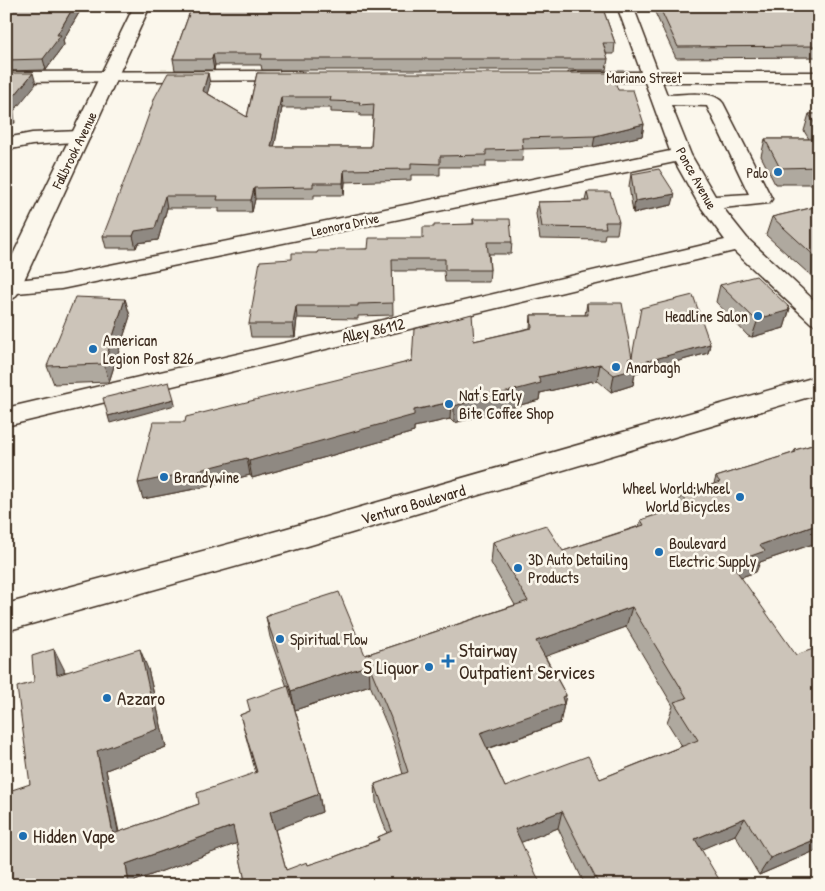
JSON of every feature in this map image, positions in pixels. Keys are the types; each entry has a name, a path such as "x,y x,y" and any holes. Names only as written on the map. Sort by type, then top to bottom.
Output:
{"street":[{"name":"Fallbrook Avenue","path":"8,291 142,6"},
{"name":"Ponce Avenue","path":"625,6 681,154 708,203 739,243 819,318"},
{"path":"6,77 307,76"},
{"name":"Mariano Street","path":"563,77 819,76"},
{"path":"661,100 706,100 714,103 762,199 708,203"},
{"path":"6,144 32,139 80,137"},
{"name":"Leonora Drive","path":"8,291 62,282 681,154"},
{"name":"Alley 86112","path":"6,417 739,243"},
{"name":"Ventura Boulevard","path":"6,618 284,542 819,385"}],"building":[{"path":"6,6 74,6 57,35 61,35 43,59 6,60"},
{"path":"192,6 602,6 615,43 603,43 608,59 261,59 262,54 213,54 212,59 173,59"},
{"path":"659,6 819,6 819,46 678,47"},
{"path":"6,73 33,73 11,100 12,112 6,113"},
{"path":"168,73 208,73 203,91 247,117 257,73 612,73 618,90 633,90 644,124 595,136 522,138 523,149 486,150 486,155 440,156 440,164 411,163 411,169 344,170 343,183 313,183 313,187 254,188 251,200 217,200 218,196 165,196 155,228 135,231 133,236 103,236 155,97","holes":["281,97 331,97 330,101 360,102 359,105 374,104 371,147 271,147"]},
{"path":"809,114 819,114 819,131"},
{"path":"765,139 819,139 819,167 780,168"},
{"path":"659,169 675,194 635,201 631,174"},
{"path":"587,192 610,192 619,222 605,222 606,228 542,227 538,202 589,201"},
{"path":"819,206 819,260 772,217"},
{"path":"473,219 510,219 512,242 487,242 490,270 445,270 445,259 392,259 393,303 358,304 358,306 296,306 293,324 249,324 260,261 292,259 292,253 317,253 318,251 334,251 338,249 368,249 369,238 423,238 423,227 474,224"},
{"path":"756,276 790,310 758,319 754,318 720,285"},
{"path":"693,295 710,344 633,365 631,362 641,308"},
{"path":"75,297 125,299 104,364 47,366"},
{"path":"587,303 622,303 632,358 628,359 636,369 614,375 600,364 538,377 541,383 454,406 451,402 414,410 414,415 249,461 247,458 138,483 153,422 185,422 186,417 412,361 414,329 472,314 474,341 532,328 531,315 588,315"},
{"path":"169,382 174,399 108,416 103,398"},
{"path":"819,443 819,524 760,545 765,551 731,563 796,655 819,647 819,838 770,858 745,818 695,839 720,881 711,885 599,885 562,811 515,829 541,885 246,885 233,826 126,864 129,885 6,885 6,792 30,784 17,687 34,682 32,656 54,649 57,675 140,649 158,729 97,751 113,834 199,804 197,793 257,772 240,715 250,711 247,700 288,686 319,794 270,812 286,870 307,862 308,865 379,840 378,837 392,831 375,784 408,772 391,718 369,665 291,691 266,617 270,614 339,592 365,655 528,601 493,542 546,525 563,551 644,525 641,520 689,504 681,495 720,482 716,477 796,452 795,450","holes":["632,607 687,698 674,702 698,740 600,779 588,756 505,787 480,733 564,704 562,697 566,695 536,641"]}],"place":[{"name":"Palo","path":"778,172"},
{"name":"Headline Salon","path":"758,316"},
{"name":"American Legion Post 826","path":"93,349"},
{"name":"Anarbagh","path":"616,367"},
{"name":"Nat's Early Bite Coffee Shop","path":"449,404"},
{"name":"Brandywine","path":"164,477"},
{"name":"Wheel World;Wheel World Bicycles","path":"740,497"},
{"name":"Boulevard Electric Supply","path":"659,552"},
{"name":"3D Auto Detailing Products","path":"518,568"},
{"name":"Spiritual Flow","path":"280,639"},
{"name":"Stairway Outpatient Services","path":"448,661"},
{"name":"S Liquor","path":"429,667"},
{"name":"Azzaro","path":"107,698"},
{"name":"Hidden Vape","path":"23,836"}]}
